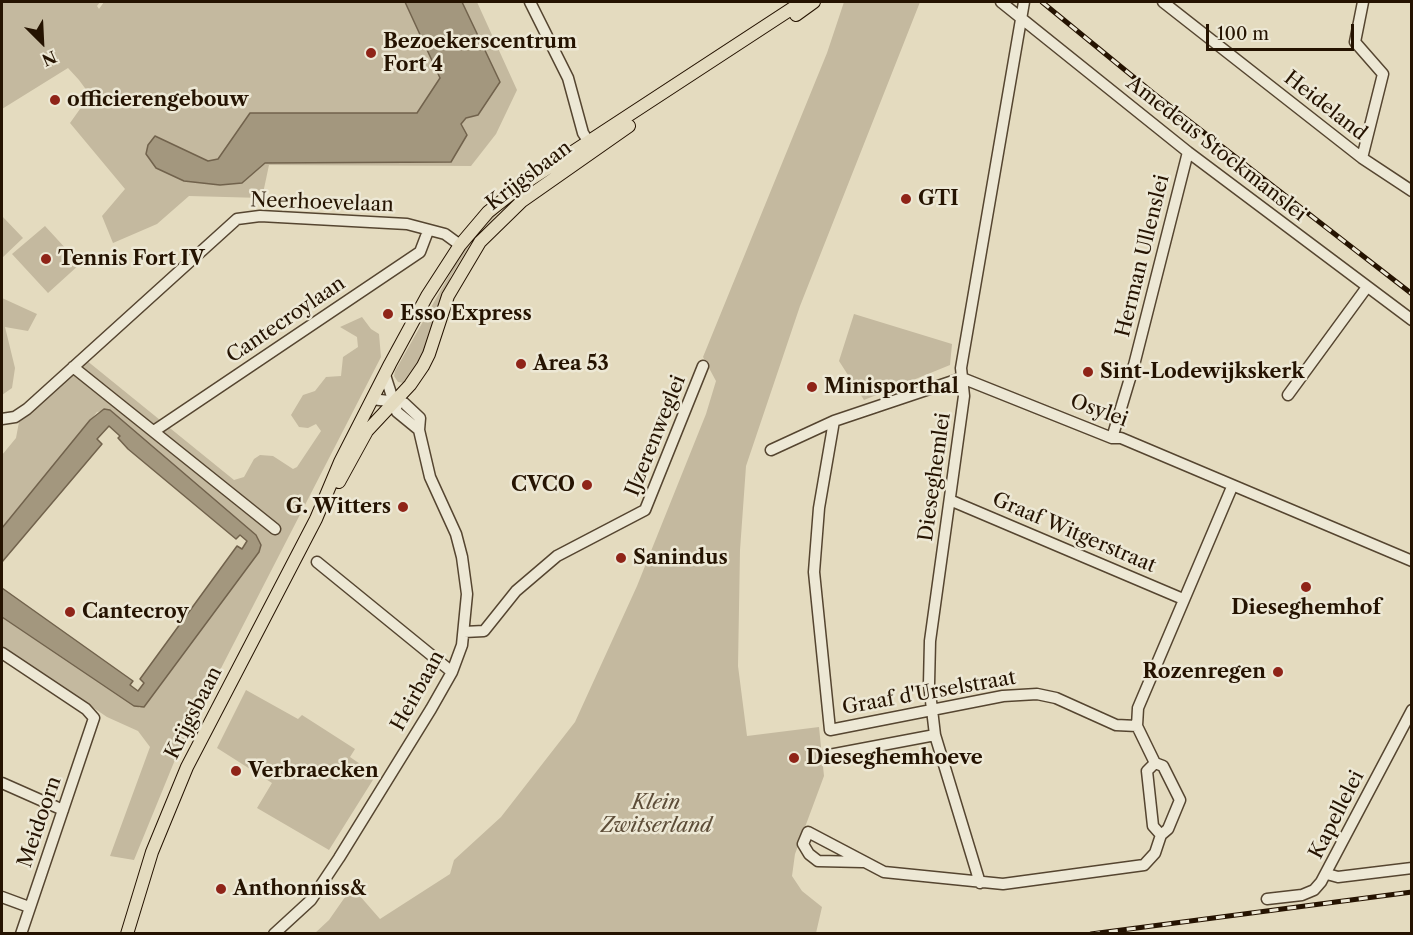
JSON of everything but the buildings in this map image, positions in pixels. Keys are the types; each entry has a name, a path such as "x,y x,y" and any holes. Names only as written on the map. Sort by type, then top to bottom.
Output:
{"main road":[{"name":"Krijgsbaan","path":"127,933 152,852 183,776 316,519 367,431 410,385 429,354 448,296 480,242 522,201 591,146 802,2"},
{"name":"Krijgsbaan","path":"316,519 340,462 427,296 460,245 488,212 503,198 591,146 814,2"}],"street":[{"path":"530,2 568,78 583,133 591,146"},
{"name":"Amedeus Stockmanslei","path":"1001,2 1188,152 1412,320"},
{"name":"Heideland","path":"1163,2 1362,158 1412,191"},
{"path":"1362,158 1383,74 1355,42 1363,2"},
{"name":"Dieseghemlei","path":"980,883 935,735 931,710 930,641 952,501 964,396 961,368 1024,3"},
{"name":"Herman Ullenslei","path":"1112,438 1134,365 1188,152"},
{"name":"Neerhoevelaan","path":"2,418 21,414 237,219 260,216 407,224 445,234 460,245"},
{"name":"Cantecroylaan","path":"153,431 415,256 420,252 428,231"},
{"path":"1288,394 1367,287"},
{"name":"IJzerenweglei","path":"464,632 484,631 516,591 557,556 645,510 703,366"},
{"path":"73,367 275,529"},
{"name":"Heirbaan","path":"274,933 311,900 452,672 464,632 467,594 456,534 430,477 419,430 397,412 385,375"},
{"path":"771,450 834,421 962,378"},
{"name":"Osylei","path":"962,378 1112,438 1121,438 1232,487 1412,561"},
{"path":"372,399 395,401"},
{"name":"Graaf d'Urselstraat","path":"834,421 819,508 813,572 830,730 1003,696 1037,693 1116,725 1137,726"},
{"path":"863,862 818,861 809,854 803,843 808,832 884,872 980,883 1003,884 1144,865 1155,853 1161,835 1168,829 1180,800 1163,766 1155,763 1137,726 1138,708 1232,487"},
{"name":"Graaf Witgerstraat","path":"952,501 1183,599"},
{"path":"317,562 452,672"},
{"name":"Meidoorn","path":"2,653 86,709 94,718 21,933"},
{"name":"Kapellelei","path":"1267,899 1308,893 1318,886 1327,874 1412,710"},
{"path":"824,756 935,735"},
{"path":"1155,763 1148,771 1154,826 1161,835"},
{"path":"2,783 63,810"},
{"path":"1327,874 1338,878 1412,868"},
{"path":"2,897 29,907"}],"green space":[{"path":"2,2 100,2 97,6 99,9 104,2 405,2 440,78 417,113 250,113 225,152 218,159 208,161 155,137 184,181 220,185 242,183 265,163 451,162 461,124 500,82 462,2 477,2 517,90 496,134 471,166 269,165 262,198 189,196 157,224 113,243 102,216 125,189 70,123 90,95 79,80 68,68 2,109"},
{"name":"Klein Zwitserland","path":"844,2 920,2 800,306 746,466 740,550 738,666 747,736 819,727 824,776 795,854 792,876 802,891 822,907 816,933 314,934 329,920 352,887 380,919 450,874 454,860 501,817 575,722 637,586 706,414 716,381 703,357 827,53"},
{"path":"564,164 503,208 471,243 451,276 439,306 426,354 404,383 398,382 394,376 395,371 468,242 501,205"},
{"name":"Tennis Fort IV","path":"2,216 23,238 2,258"},
{"name":"Tennis Fort IV","path":"45,226 80,264 48,293 12,254"},
{"path":"2,298 37,314 28,331 5,327 15,368 12,388 2,395"},
{"path":"854,314 952,344 950,365 864,400 839,361"},
{"path":"362,317 371,329 379,334 381,357 179,750 134,860 110,856 150,747 138,731 107,717 2,646 2,617 140,708 261,545 110,410 97,412 2,528 2,455 16,438 19,422 86,360 234,480 244,477 254,459 260,455 273,456 293,469 297,467 321,431 316,424 308,428 299,427 291,415 303,395 315,391 326,377 341,376 343,357 358,347 357,337 340,327"},
{"path":"246,690 298,719 302,715 355,749 350,757 376,775 329,850 257,808 272,783 217,748"}],"shaded area":[{"path":"405,2 462,2 500,82 478,115 466,118 461,124 467,135 451,162 265,163 242,183 220,185 184,181 156,168 146,154 148,145 155,136 208,161 218,159 250,113 417,113 440,78"},
{"path":"104,409 110,410 256,535 261,545 259,552 144,707 134,706 2,617 2,588 133,681 130,685 138,691 144,683 140,679 237,546 242,549 247,541 240,535 236,539 128,449 118,438 120,436 109,426 97,439 102,444 2,562 2,528 90,420"}],"railway":[{"path":"1042,2 1153,93 1412,294"},
{"path":"1091,934 1412,892"}],"place":[{"name":"Bezoekerscentrum Fort 4","path":"371,53"},
{"name":"officierengebouw","path":"55,100"},
{"name":"GTI","path":"906,199"},
{"name":"Tennis Fort IV","path":"46,259"},
{"name":"Esso Express","path":"388,314"},
{"name":"Area 53","path":"521,364"},
{"name":"Sint-Lodewijkskerk","path":"1088,372"},
{"name":"Minisporthal","path":"812,387"},
{"name":"CVCO","path":"587,485"},
{"name":"G. Witters","path":"403,507"},
{"name":"Sanindus","path":"621,558"},
{"name":"Dieseghemhof","path":"1306,587"},
{"name":"Cantecroy","path":"70,612"},
{"name":"Rozenregen","path":"1278,672"},
{"name":"Dieseghemhoeve","path":"794,758"},
{"name":"Verbraecken","path":"236,771"},
{"name":"Anthonniss&","path":"221,889"}]}
